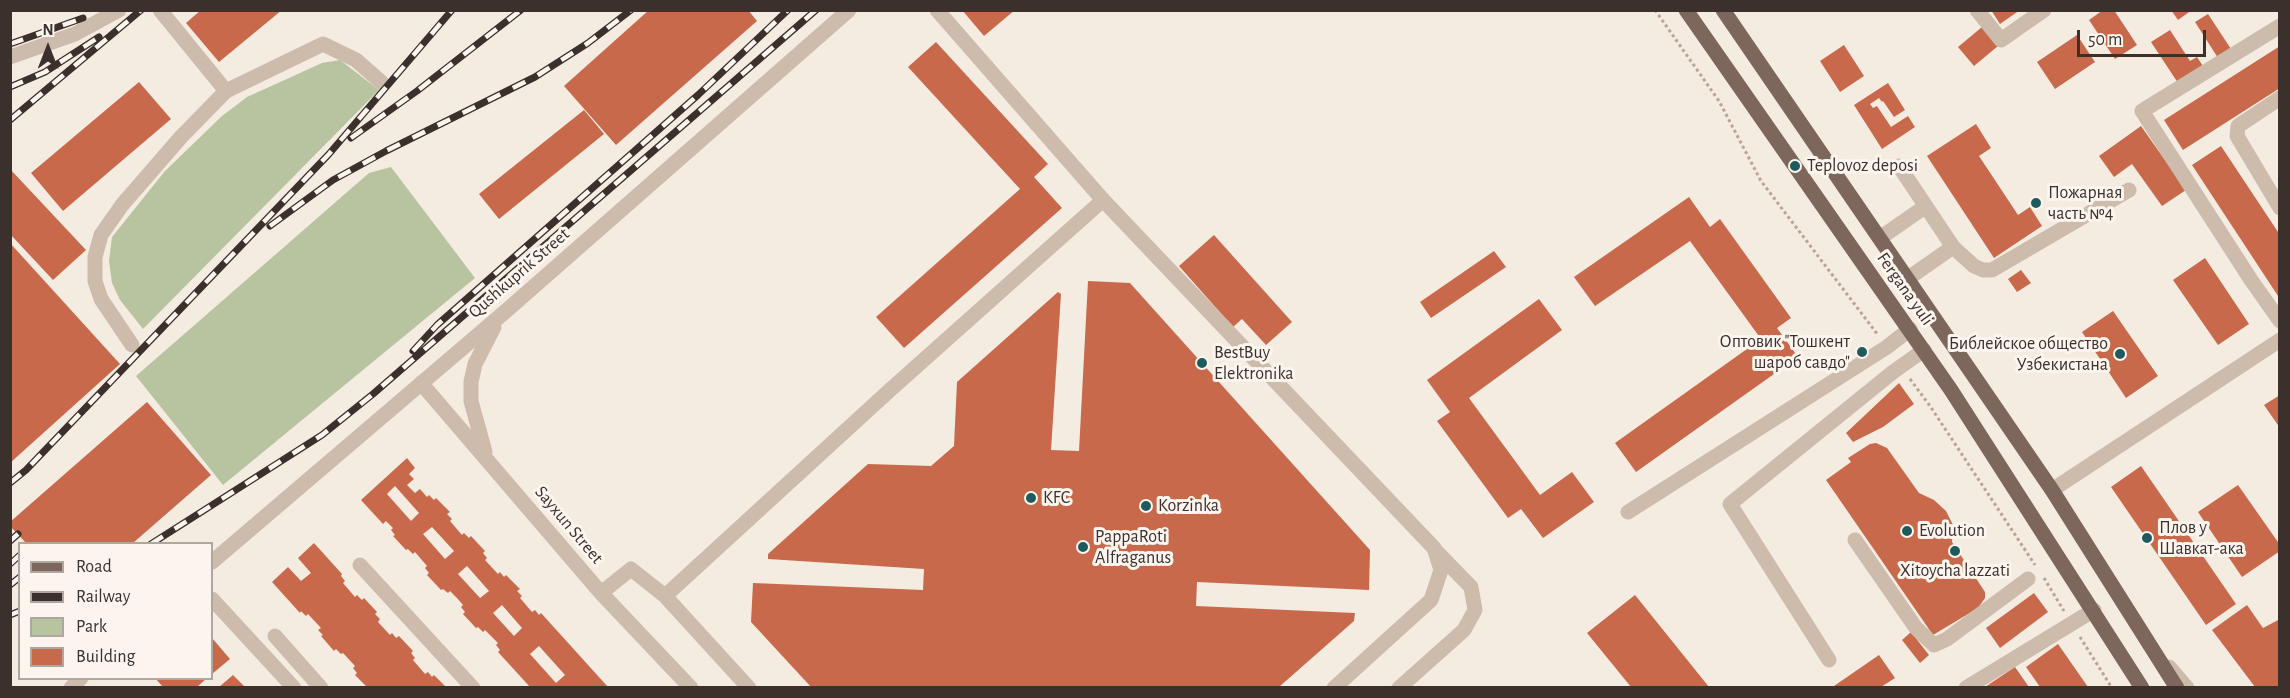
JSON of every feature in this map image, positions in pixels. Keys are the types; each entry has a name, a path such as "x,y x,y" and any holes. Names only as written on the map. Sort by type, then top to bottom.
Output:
{"main road":[{"name":"Fergana yuli","path":"1686,10 1910,329 2142,687"},
{"name":"Fergana yuli","path":"1723,10 2052,490 2177,687"}],"street":[{"path":"10,57 75,34 119,10"},
{"path":"160,10 226,91"},
{"name":"Qushkuprik Street","path":"213,561 506,311 849,10"},
{"path":"937,10 1103,200 1471,587 1475,610 1464,630 1399,687"},
{"path":"1977,10 2001,40 2044,10"},
{"path":"2280,26 2142,111 2280,321"},
{"path":"132,345 101,299 95,281 95,257 101,235 122,205 181,137 226,91 323,44 356,60 381,82"},
{"path":"2280,98 2238,126 2237,136 2280,208"},
{"path":"1899,166 1953,247 1974,266 1983,270 1992,270 2129,190"},
{"path":"665,596 890,390 1103,200"},
{"path":"1880,238 1926,206"},
{"path":"1907,279 1953,247"},
{"path":"486,458 471,401 471,382 482,346 506,311"},
{"path":"1628,512 1887,347 1910,329"},
{"path":"2052,490 2280,340"},
{"path":"1829,660 1730,504 1893,372 1924,350"},
{"name":"Sayxun Street","path":"422,383 601,593 691,687"},
{"path":"1855,540 1916,628 1934,645 1947,639 2028,579"},
{"path":"1334,687 1431,600 1441,570 1434,548"},
{"path":"360,565 472,687"},
{"path":"601,593 631,569 665,596 749,687"},
{"path":"213,600 294,687"},
{"path":"1966,687 2094,610"},
{"path":"275,636 321,687"},
{"name":"Fergana yuli","path":"2151,646 2187,687"}],"green space":[{"path":"340,60 379,90 143,329 120,300 112,283 109,261 112,237 165,171 222,116 247,97 322,63"},
{"path":"391,167 475,278 223,485 136,376 369,173"}],"building":[{"path":"201,10 282,10 219,62 186,23"},
{"path":"649,10 748,10 757,21 616,145 564,86"},
{"path":"962,10 1015,10 984,36"},
{"path":"1991,10 2020,10 2000,24"},
{"path":"2103,10 2114,10 2137,45 2115,59 2089,20"},
{"path":"2171,10 2192,10 2178,20"},
{"path":"2208,14 2233,52 2220,61 2195,22"},
{"path":"1982,27 1998,46 1974,66 1958,47"},
{"path":"2170,30 2190,61 2197,57 2205,69 2180,86 2151,42"},
{"path":"2077,35 2095,62 2055,89 2037,62"},
{"path":"936,42 1048,164 1034,177 1062,208 904,348 876,317 1020,189 908,67"},
{"path":"1844,45 1864,76 1840,92 1820,61"},
{"path":"2280,46 2280,88 2183,150 2164,120"},
{"path":"139,82 171,119 63,211 31,173"},
{"path":"1888,83 1905,110 1894,117 1879,98 1870,104 1873,108 1877,106 1891,127 1908,116 1915,127 1882,149 1854,105"},
{"path":"584,110 604,134 499,219 479,194"},
{"path":"1976,124 1991,148 1979,156 2018,215 2030,207 2042,226 1994,258 1927,156"},
{"path":"2141,126 2186,190 2162,206 2132,164 2114,177 2099,156"},
{"path":"2221,146 2280,235 2280,299 2192,165"},
{"path":"10,169 86,250 53,280 10,234"},
{"path":"1689,197 1710,227 1720,219 1791,318 1777,328 1798,357 1636,472 1615,443 1761,339 1690,241 1595,306 1574,277"},
{"path":"1214,235 1292,322 1266,345 1242,319 1233,327 1179,266"},
{"path":"10,243 120,364 10,463 12,417 10,416"},
{"path":"1494,251 1506,267 1431,318 1420,302"},
{"path":"2205,258 2249,324 2218,345 2173,280"},
{"path":"2021,270 2031,283 2017,292 2008,279"},
{"path":"1088,281 1130,283 1370,550 1369,590 1197,582 1196,606 1355,613 1354,621 1279,687 811,687 751,622 753,583 923,590 924,569 768,559 768,554 868,464 931,466 954,446 957,382 1058,292 1061,294 1051,450 1079,451"},
{"path":"1539,299 1562,330 1469,398 1540,495 1572,472 1594,502 1543,538 1521,509 1508,518 1437,421 1450,412 1427,380"},
{"path":"2113,311 2158,376 2126,398 2082,332"},
{"path":"1899,383 1914,404 1883,427 1853,442 1846,433"},
{"path":"2280,395 2280,428 2264,405"},
{"path":"147,402 211,475 134,542 25,542 10,526 10,522"},
{"path":"1876,443 1887,448 1919,493 1934,500 1946,511 1953,525 1952,542 1985,592 1985,598 1978,608 1933,635 1826,480 1851,462 1848,458 1870,444"},
{"path":"407,458 415,468 409,474 414,479 407,485 415,493 420,489 427,497 429,495 434,500 436,498 450,512 447,514 452,519 450,521 462,535 464,533 469,538 471,536 485,551 483,553 487,558 485,560 498,574 500,572 504,577 506,575 520,589 517,591 522,596 520,598 532,612 535,610 539,615 541,613 608,687 530,687 498,652 500,650 496,645 498,643 485,630 483,632 478,627 476,628 463,614 465,612 461,607 463,605 457,598 450,591 448,593 441,590 427,575 429,573 425,568 427,566 415,552 413,554 408,549 406,550 393,536 395,535 391,530 393,528 386,521 383,524 361,500","holes":["395,486 419,513 411,521 387,494","432,527 454,551 445,559 423,534","467,566 489,591 480,598 458,574","502,605 522,628 514,636 493,613","539,646 565,675 556,683 530,654"]},
{"path":"2141,466 2236,604 2206,625 2111,487"},
{"path":"2238,485 2280,545 2280,551 2242,577 2198,512"},
{"path":"314,543 342,574 345,581 343,583 355,597 357,595 362,600 364,598 377,612 375,614 380,619 378,622 390,635 392,633 396,638 399,636 413,651 411,653 415,658 413,660 425,674 428,672 432,677 434,675 446,687 367,687 355,675 357,673 353,668 355,666 343,653 341,654 336,649 334,651 321,636 323,635 318,630 321,628 308,614 306,616 301,611 300,613 272,582 288,567 301,581 311,573 298,558"},
{"path":"2034,593 2048,612 2000,648 1986,628"},
{"path":"1635,595 1709,687 1631,687 1587,633"},
{"path":"2247,605 2263,628 2280,619 2280,687 2255,687 2212,630"},
{"path":"1911,632 1929,655 1920,663 1902,640"},
{"path":"213,639 230,659 213,673"},
{"path":"2058,644 2088,687 2040,687 2026,667"},
{"path":"1879,655 1895,678 1881,687 1834,686"},
{"path":"2015,667 2029,687 1985,687"},
{"path":"233,675 245,687 219,687"},
{"path":"157,680 205,680 197,687 163,687"}],"railway":[{"path":"10,120 141,10"},
{"path":"10,483 26,470 329,154 452,10"},
{"path":"351,138 417,91 521,10"},
{"path":"270,226 333,180 535,77 588,43 631,10"},
{"path":"413,351 437,325 698,95 788,10"},
{"path":"154,542 322,435 373,394 816,10"},
{"path":"10,44 83,18"},
{"path":"10,87 45,72 99,37"},
{"path":"10,541 18,534"},
{"path":"10,564 18,557"},
{"path":"10,585 18,579"},
{"path":"10,615 18,612"}],"place":[{"name":"Teplovoz deposi","path":"1795,166"},
{"name":"Пожарная часть №4","path":"2036,203"},
{"name":"Оптовик \"Тошкент шароб савдо\"","path":"1862,352"},
{"name":"Библейское общество Узбекистана","path":"2120,354"},
{"name":"BestBuy Elektronika","path":"1202,363"},
{"name":"KFC","path":"1031,498"},
{"name":"Korzinka","path":"1146,506"},
{"name":"Evolution","path":"1907,531"},
{"name":"Плов у Шавкат-ака","path":"2147,538"},
{"name":"PappaRoti Alfraganus","path":"1083,547"},
{"name":"Xitoycha lazzati","path":"1955,551"}]}
